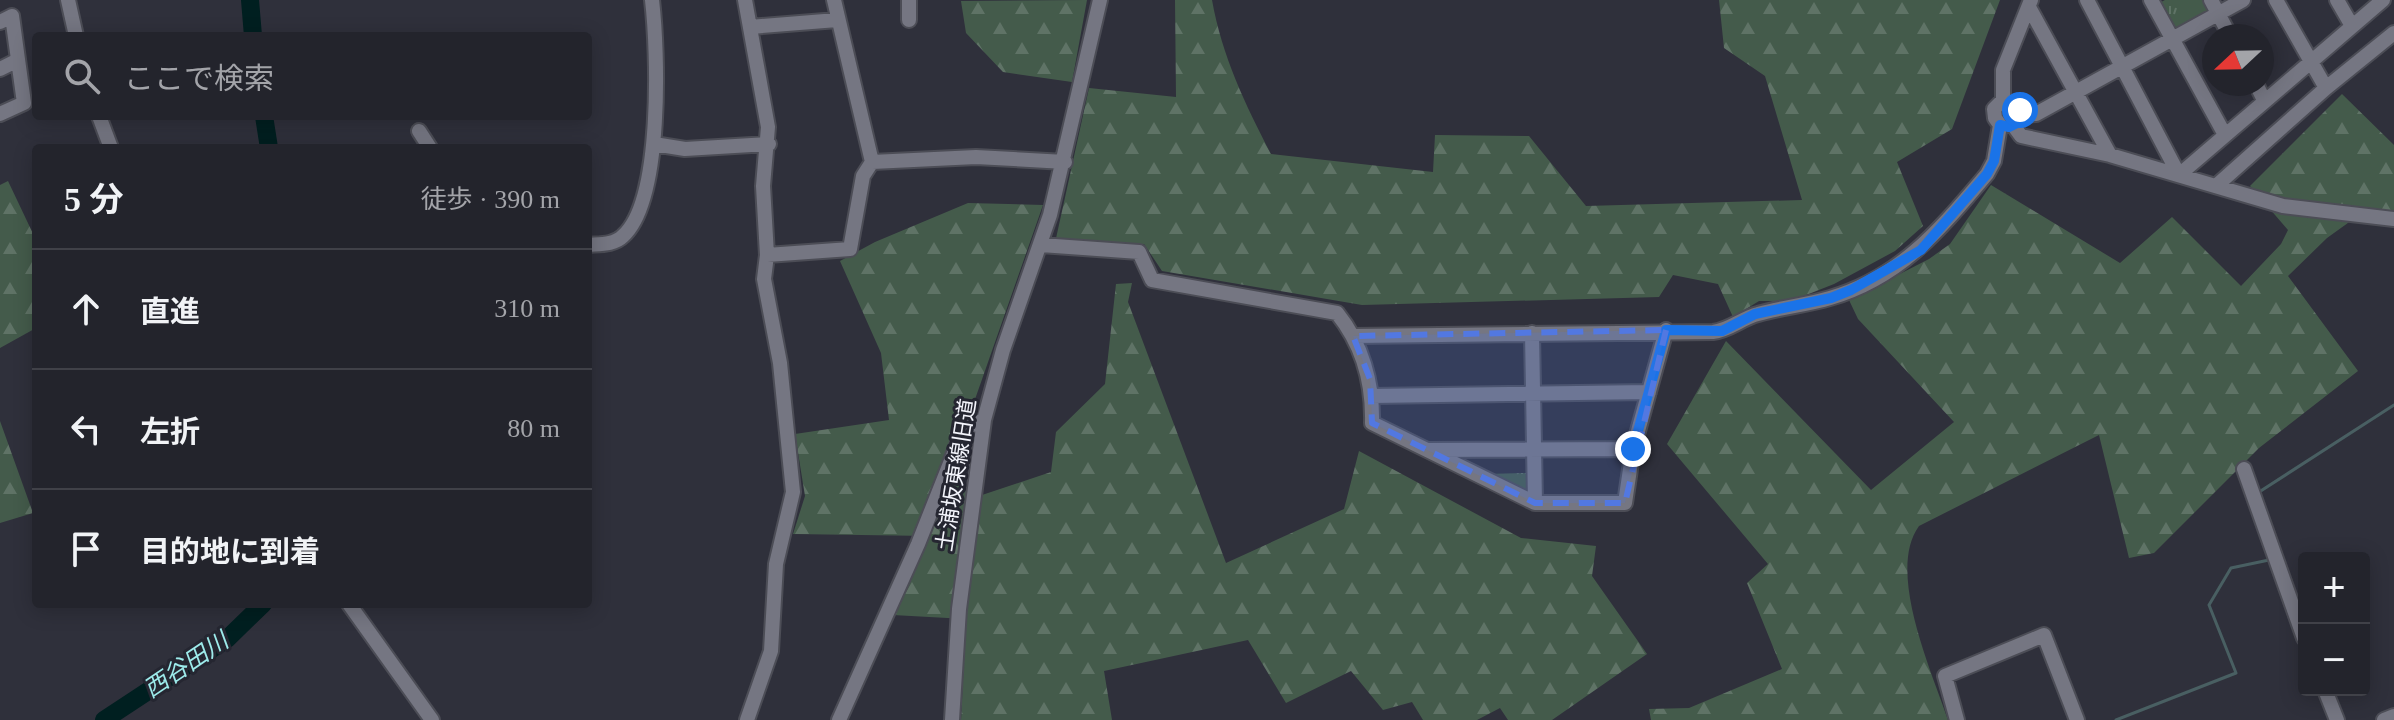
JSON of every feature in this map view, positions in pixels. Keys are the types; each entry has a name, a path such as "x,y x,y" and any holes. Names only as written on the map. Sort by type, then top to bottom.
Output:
{"street":[{"path":"68,0 75,32"},
{"path":"592,245 613,243 629,229 649,180 654,144 652,0"},
{"path":"745,0 769,144 763,209 767,255 764,279 780,363 793,492 776,564 771,651 747,720"},
{"path":"767,255 850,249 863,176 872,162 834,0"},
{"path":"909,0 909,20"},
{"name":"土浦坂東線旧道","path":"952,720 959,609 984,420 1003,350 1041,245 1065,162 1100,0"},
{"path":"2087,0 2179,175"},
{"path":"2151,0 2225,135"},
{"path":"2211,0 2223,24"},
{"path":"2011,122 2036,114 2243,0"},
{"path":"2276,0 2326,88"},
{"path":"2337,0 2352,26"},
{"path":"2179,175 2383,0"},
{"path":"2030,3 2110,155"},
{"path":"2003,100 2003,70 2030,3"},
{"path":"0,22 12,16 24,103 0,114"},
{"path":"750,27 837,20"},
{"path":"2216,186 2326,88 2394,33"},
{"path":"0,69 18,60"},
{"path":"2262,96 2264,100"},
{"path":"1353,336 1722,331 1755,314 1831,298 1903,263 1921,250 1987,174 2011,122 2016,103 2003,100 1996,105 1993,114 2011,122 2021,136 2110,155 2283,206 2394,219"},
{"path":"100,120 110,144"},
{"path":"419,131 427,144"},
{"path":"654,144 685,149 769,144"},
{"path":"872,162 976,157 1065,162"},
{"path":"1041,245 1139,252 1152,280 1337,313 1353,336 1370,379 1372,423 1535,503 1625,503 1633,449 1666,330"},
{"path":"1532,333 1535,503"},
{"path":"1371,396 1649,392"},
{"path":"839,720 918,544 962,433 967,427 984,420"},
{"path":"1423,450 1633,449"},
{"path":"2244,469 2299,624"},
{"path":"352,608 432,720"},
{"path":"1957,720 1945,676 2044,635 2077,720"},
{"path":"2327,696 2337,720"},
{"path":"2384,720 2394,716"}],"highlighted area":[{"path":"1666,330 1625,503 1535,503 1372,423 1370,379 1353,336"}],"green space":[{"path":"1087,0 1072,82 1003,72 966,33 961,1"},
{"path":"1175,0 1212,0 1236,79 1271,154 1433,172 1435,135 1529,136 1586,206 1802,200 1765,76 1724,48 1719,0 2000,0 1952,129 1897,162 1923,226 1895,251 1834,284 1791,301 1759,301 1733,317 1718,284 1673,275 1659,297 1362,305 1162,271 1144,244 1055,243 1089,88 1176,97"},
{"path":"2165,0 2206,0 2212,11 2174,31 2159,3"},
{"path":"2342,94 2394,145 2394,211 2366,210 2327,238 2288,276 2358,371 2259,448 2154,553 2129,558 2099,435 1919,526 1910,545 1907,569 1909,595 1923,649 1948,720 1651,720 1649,709 1689,708 1782,669 1747,583 1768,564 1667,444 1726,341 1871,490 1954,422 1858,319 1849,300 1929,259 1950,244 1991,185 2120,263 2172,217 2241,286 2281,244 2288,230 2250,186"},
{"path":"8,181 32,232 32,330 0,348 0,185"},
{"path":"968,203 1043,205 973,405 964,489 982,495 1051,472 1056,432 1105,384 1116,284 1132,283 1128,302 1226,563 1344,509 1359,451 1521,538 1596,546 1592,576 1647,654 1552,720 1508,720 1500,708 1477,720 1423,720 1412,702 1383,710 1351,671 1286,703 1248,640 1104,671 1112,720 961,720 966,619 893,615 930,536 793,534 805,496 795,434 889,420 881,353 840,261 875,242"},
{"path":"0,421 32,513 0,523"},
{"path":"1528,473 1529,496 1485,474"}],"waterway":[{"name":"西谷田川","path":"250,0 253,32"},
{"name":"西谷田川","path":"265,120 268,144"},
{"path":"2256,494 2394,405"},
{"path":"2116,720 2236,673 2209,605 2231,568 2269,560 2268,557"},
{"name":"西谷田川","path":"104,720 227,639 259,608"}],"route":[{"path":"1633,449 1666,330 1722,331 1755,314 1831,298 1903,263 1921,250 1987,174 1994,161 2000,125 2009,127 2017,123 2020,110"}]}
